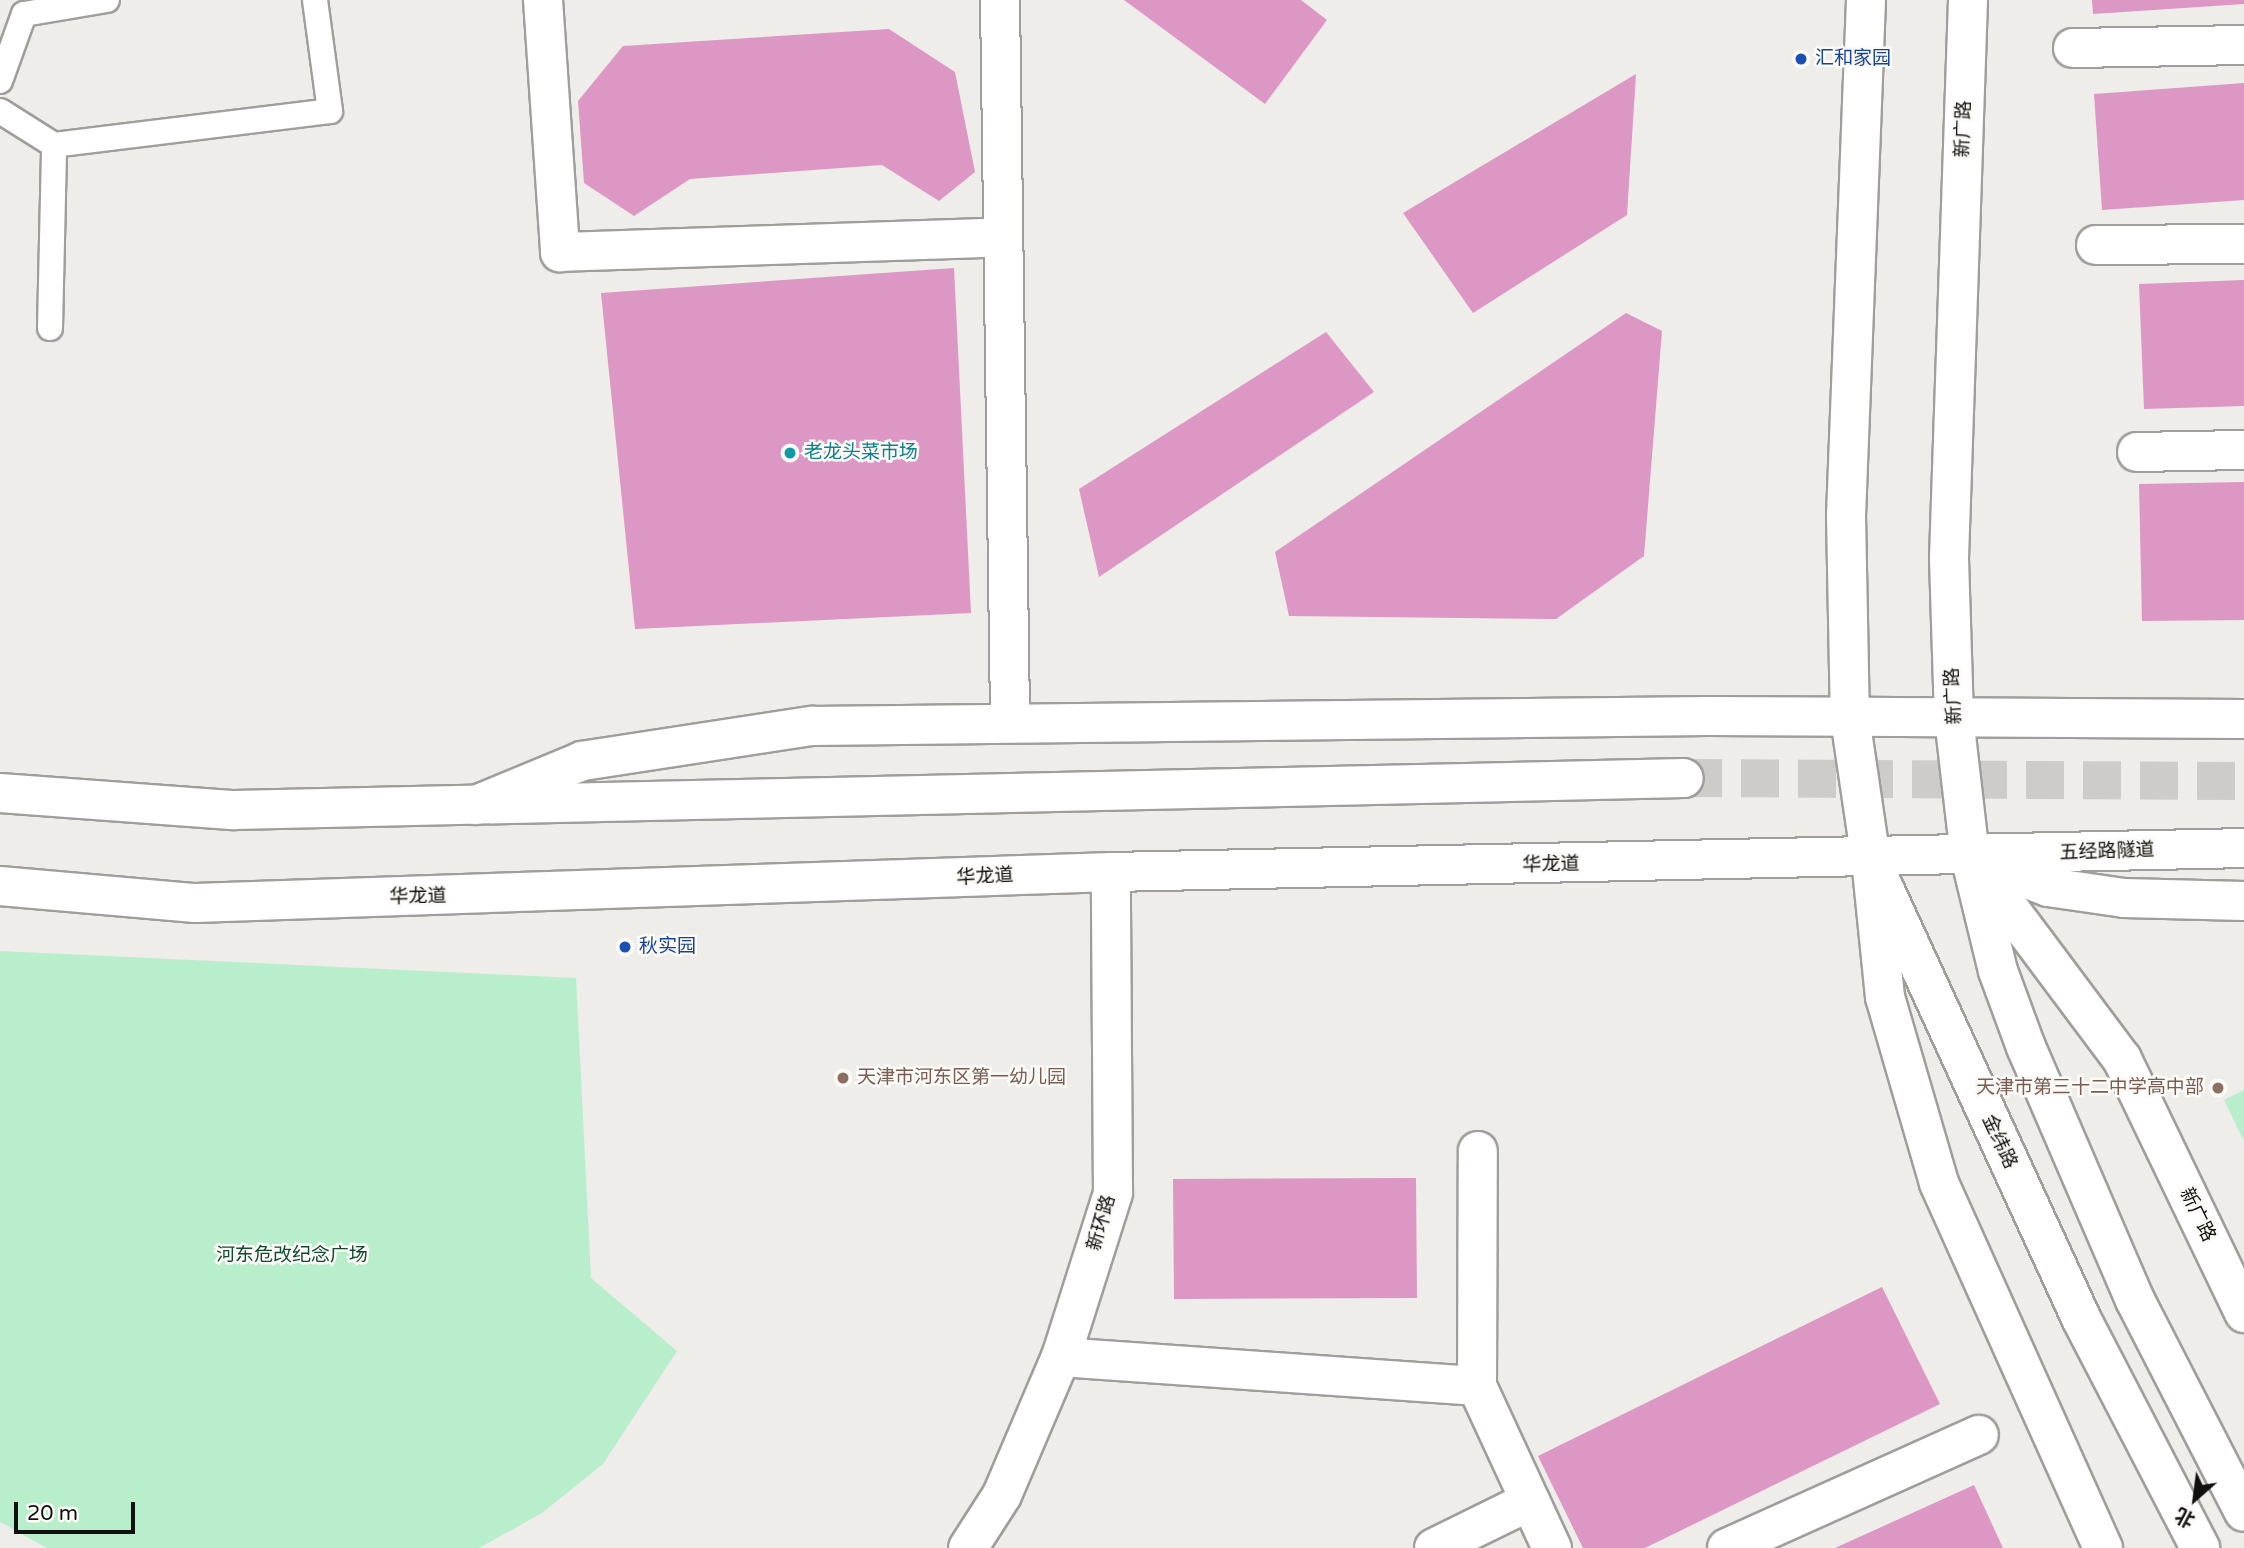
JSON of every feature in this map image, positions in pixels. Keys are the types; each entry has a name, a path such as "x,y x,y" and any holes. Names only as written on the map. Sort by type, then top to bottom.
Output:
{"street":[{"path":"542,0 560,252 1003,237"},
{"path":"1000,0 1010,720"},
{"path":"1850,718 1846,515 1866,0"},
{"name":"新广路","path":"1968,0 1949,559 1954,718 1970,856 2122,1059 2244,1313"},
{"path":"2073,48 2244,45"},
{"path":"2096,244 2244,244"},
{"path":"2137,452 2244,450"},
{"name":"金纬路","path":"1850,718 1871,860 2081,1318 2200,1548"},
{"path":"469,808 582,761 812,726 1010,720 2244,719"},
{"path":"0,793 234,810 469,808 1684,778"},
{"name":"五经路隧道","path":"1970,856 2244,848"},
{"path":"1970,856 2048,887 2124,898 2244,901"},
{"path":"1970,856 1998,971 2026,1047 2135,1300 2244,1512"},
{"name":"华龙道","path":"0,886 194,903 1111,872 1871,860 1970,856"},
{"path":"1871,860 1885,997 1939,1183 2102,1548"},
{"name":"新环路","path":"968,1548 1002,1495 1061,1357 1113,1193 1111,872"},
{"path":"1478,1150 1477,1386 1552,1548"},
{"path":"1061,1357 1477,1386"},
{"path":"1727,1548 1979,1435"},
{"path":"1434,1548 1530,1501"}],"lane":[{"path":"0,81 24,14 107,0"},
{"path":"0,111 54,145 330,111 315,0"},
{"path":"50,328 54,145"}],"green space":[{"name":"河东危改纪念广场","path":"0,951 576,978 591,1278 677,1351 603,1464 542,1513 479,1548 47,1548 0,1522"},
{"path":"2244,1090 2244,1141 2224,1100"}],"building":[{"path":"1124,0 1301,0 1327,20 1265,104"},
{"path":"2092,0 2244,0 2244,4 2093,14"},
{"path":"889,29 955,72 975,172 939,201 882,165 690,179 634,216 584,183 578,101 623,46"},
{"path":"1636,74 1627,215 1473,313 1403,213"},
{"path":"2244,83 2244,200 2102,210 2094,94"},
{"name":"老龙头菜市场","path":"954,268 971,613 635,629 601,293"},
{"path":"2244,280 2244,406 2144,409 2139,284"},
{"path":"1626,313 1662,331 1644,556 1556,619 1289,616 1275,552"},
{"path":"1326,332 1374,392 1099,577 1079,489"},
{"path":"2244,482 2244,620 2142,621 2139,484"},
{"path":"1416,1178 1417,1298 1174,1299 1173,1179"},
{"path":"1882,1287 1940,1404 1645,1548 1583,1548 1538,1456"},
{"path":"1974,1485 2003,1548 1835,1548"}],"tunnel":[{"path":"1684,778 2244,781"}],"place":[{"name":"汇和家园","path":"1801,59"},
{"name":"老龙头菜市场","path":"790,453"},
{"name":"秋实园","path":"625,947"},
{"name":"天津市河东区第一幼儿园","path":"843,1078"},
{"name":"天津市第三十二中学高中部","path":"2218,1088"}]}
